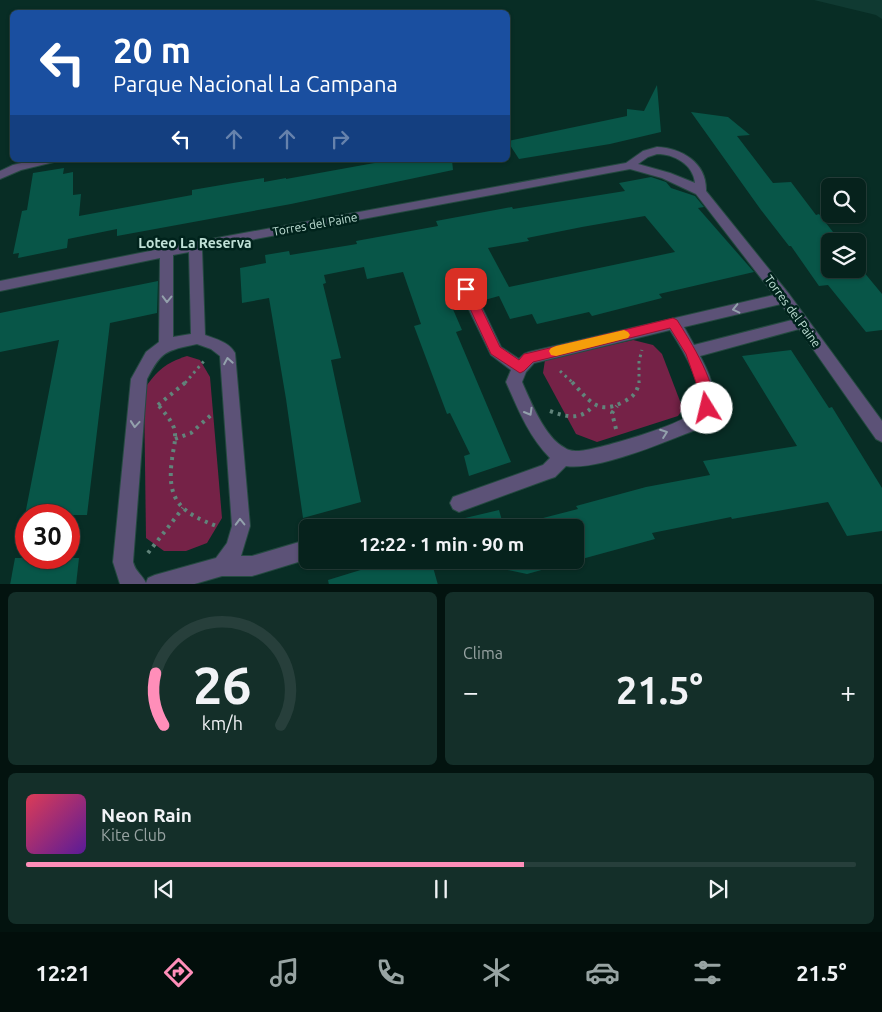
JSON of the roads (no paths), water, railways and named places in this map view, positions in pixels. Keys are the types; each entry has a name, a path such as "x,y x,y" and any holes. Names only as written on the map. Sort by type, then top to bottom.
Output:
{"street":[{"name":"Torres del Paine","path":"630,166 649,152 662,152 682,156 689,162 700,179 700,191"},
{"path":"0,176 16,167 40,162"},
{"name":"Torres del Paine","path":"0,286 195,246 630,166 658,172 678,179 700,191 784,298 882,434"},
{"path":"195,246 198,338"},
{"path":"166,345 167,252"},
{"path":"466,289 496,351 523,365"},
{"path":"668,324 692,352 707,394 707,408 698,421 625,447 580,460 563,456 549,447 521,399 514,382 529,358 668,324 784,298"},
{"path":"692,352 801,323"},
{"path":"132,581 123,562 139,379 152,356 166,345 198,338 216,345 227,353 232,392 240,534 235,548 222,566"},
{"path":"459,503 549,471 563,456"},
{"path":"155,584 222,566 252,566 299,552"}],"district":[{"name":"Loteo La Reserva","path":"195,243"}]}
